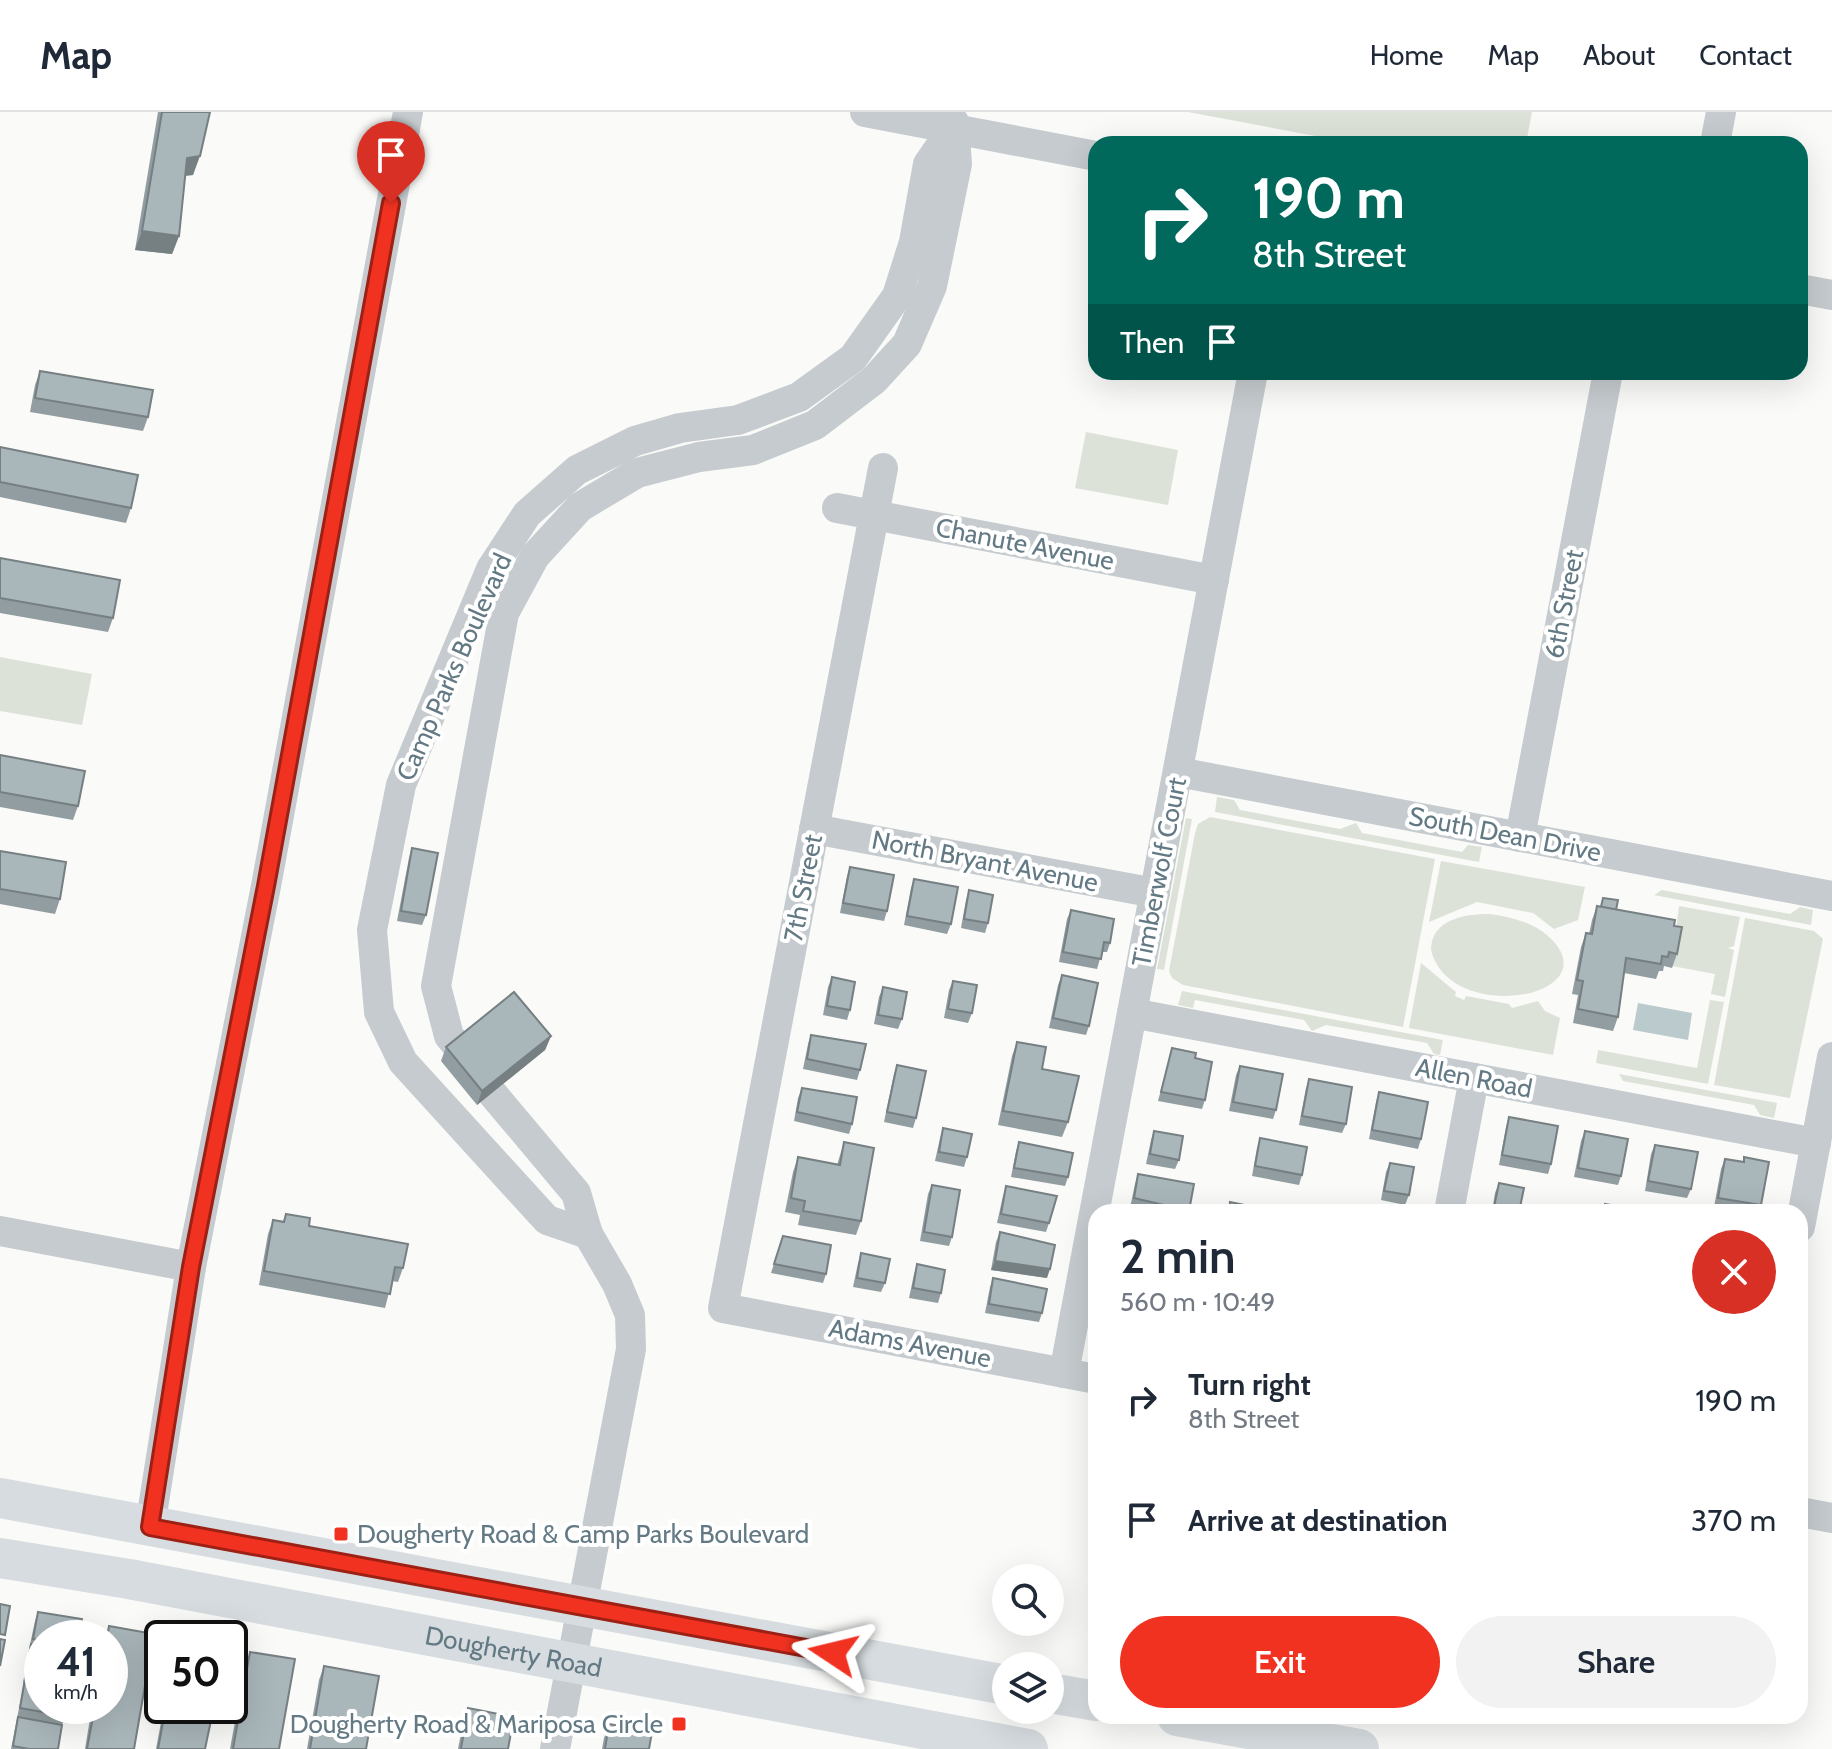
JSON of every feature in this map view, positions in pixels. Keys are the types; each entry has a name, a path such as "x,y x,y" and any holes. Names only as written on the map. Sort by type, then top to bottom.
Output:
{"main road":[{"path":"0,1498 992,1682"},
{"name":"Dougherty Road","path":"0,1558 129,1579 1028,1749"},
{"path":"1064,1695 1088,1700"},
{"path":"1221,1724 1359,1749"}],"street":[{"path":"150,1527 191,1267 266,886 408,112"},
{"path":"865,112 954,120 1088,154"},
{"path":"1716,136 1721,112"},
{"name":"Camp Parks Boulevard","path":"458,1047 449,1036 436,986 504,613 535,556 580,507 637,473 699,457 753,450 815,425 874,380 907,344 932,286 957,164 954,120"},
{"name":"Camp Parks Boulevard","path":"588,1234 547,1220 403,1062 379,1012 372,930 401,785 491,569 527,514 577,470 635,441 680,428 738,420 799,397 853,358 897,296 914,242 928,164 954,120"},
{"path":"1808,290 1832,295"},
{"name":"Timberwolf Court","path":"1096,1204 1252,380"},
{"name":"6th Street","path":"1520,837 1606,380"},
{"name":"7th Street","path":"723,1308 883,468"},
{"name":"Chanute Avenue","path":"837,508 1214,580"},
{"name":"South Dean Drive","path":"1178,772 1832,896"},
{"name":"North Bryant Avenue","path":"814,829 1155,893"},
{"name":"Allen Road","path":"1132,1013 1816,1143"},
{"path":"1804,1204 1832,1057"},
{"path":"1450,1204 1474,1078"},
{"path":"492,1093 576,1193 588,1234 617,1284 630,1315 631,1349 555,1749"},
{"path":"0,1231 191,1267"},
{"name":"Timberwolf Court","path":"1064,1373 1088,1246"},
{"name":"Adams Avenue","path":"723,1308 1088,1378"},
{"path":"1808,1514 1832,1518"}],"shaded area":[{"path":"1188,112 1532,112 1528,136 1316,136"},
{"path":"1086,432 1178,450 1168,505 1075,488"},
{"path":"0,657 92,674 82,725 0,711"},
{"path":"1217,797 1234,800 1240,810 1340,829 1356,823 1362,833 1462,852 1468,845 1482,847 1479,862 1215,812"},
{"path":"1210,817 1435,859 1403,1027 1183,985 1172,978 1169,971 1195,833 1198,824"},
{"path":"1186,818 1192,819 1164,970 1157,969"},
{"path":"1441,861 1585,887 1578,920 1554,929 1533,913 1477,902 1429,922"},
{"path":"1662,890 1790,914 1800,907 1813,910 1811,925 1654,895"},
{"path":"1679,906 1740,917 1734,946 1728,948 1734,950 1725,997 1711,994 1715,974 1672,966"},
{"path":"1489,914 1525,922 1549,936 1564,962 1558,978 1541,989 1517,995 1490,995 1464,988 1443,973 1431,950 1437,931 1460,917"},
{"path":"1745,918 1814,931 1823,939 1790,1098 1714,1085"},
{"path":"1421,963 1456,992 1455,996 1464,1000 1466,996 1509,1004 1512,1008 1538,1001 1545,1011 1560,1018 1553,1055 1409,1028"},
{"path":"1182,991 1443,1040 1440,1055 1434,1054 1427,1043 1326,1025 1312,1031 1304,1020 1195,1000 1193,1008 1178,1005"},
{"path":"1710,1000 1724,1002 1708,1084 1596,1063 1598,1050 1697,1068"},
{"path":"1638,1003 1692,1013 1688,1040 1633,1030"},
{"path":"1619,1074 1777,1103 1774,1118 1760,1115 1754,1105 1623,1081"}],"building":[{"path":"162,112 210,112 200,156 187,158 179,236 142,231"},
{"path":"40,371 153,390 148,417 35,398"},
{"path":"0,447 138,475 131,508 0,482"},
{"path":"0,558 120,580 113,618 0,598"},
{"path":"0,755 85,771 78,806 0,792"},
{"path":"412,848 438,853 426,915 401,911"},
{"path":"0,851 66,862 60,899 0,889"},
{"path":"850,867 894,875 887,911 843,903"},
{"path":"914,879 958,887 951,924 907,916"},
{"path":"969,890 993,895 988,923 964,919"},
{"path":"1603,898 1618,900 1616,910 1601,907"},
{"path":"1597,906 1675,920 1674,926 1682,927 1677,954 1669,952 1668,957 1662,956 1661,964 1626,958 1618,1017 1578,1009 1583,981 1577,980 1586,933 1592,934"},
{"path":"1071,910 1114,919 1110,943 1104,942 1101,959 1063,952"},
{"path":"1062,975 1098,983 1089,1026 1053,1018"},
{"path":"832,977 855,982 850,1010 827,1006"},
{"path":"953,981 977,985 972,1013 948,1009"},
{"path":"883,987 907,992 902,1019 878,1015"},
{"path":"514,992 551,1036 482,1091 446,1047"},
{"path":"811,1035 866,1044 860,1070 807,1059"},
{"path":"1017,1042 1046,1047 1042,1069 1079,1076 1068,1122 1003,1111"},
{"path":"1172,1048 1196,1053 1195,1058 1212,1062 1205,1100 1161,1092"},
{"path":"897,1065 926,1071 916,1118 887,1112"},
{"path":"1240,1066 1283,1074 1276,1110 1233,1102"},
{"path":"1309,1079 1352,1087 1346,1124 1302,1116"},
{"path":"802,1088 857,1097 852,1124 797,1112"},
{"path":"1379,1092 1428,1102 1421,1139 1372,1130"},
{"path":"1509,1117 1558,1126 1551,1164 1502,1155"},
{"path":"943,1128 972,1134 967,1157 939,1152"},
{"path":"1154,1131 1183,1136 1179,1160 1150,1154"},
{"path":"1585,1131 1628,1139 1621,1176 1578,1168"},
{"path":"1260,1138 1307,1147 1302,1175 1255,1166"},
{"path":"844,1142 874,1148 861,1221 803,1211 805,1201 791,1198 798,1157 840,1165"},
{"path":"1019,1142 1073,1153 1068,1177 1014,1168"},
{"path":"1655,1145 1698,1152 1691,1189 1648,1181"},
{"path":"1744,1157 1769,1162 1761,1204 1718,1198 1725,1159 1744,1162"},
{"path":"1390,1163 1414,1167 1409,1195 1384,1191"},
{"path":"1138,1174 1194,1184 1190,1204 1159,1204 1134,1198"},
{"path":"1499,1183 1524,1188 1521,1204 1495,1204"},
{"path":"932,1185 960,1190 952,1237 924,1232"},
{"path":"1006,1186 1057,1196 1049,1223 1001,1214"},
{"path":"286,1214 310,1218 309,1226 408,1244 403,1268 395,1267 390,1294 264,1271 273,1220 284,1222"},
{"path":"1000,1232 1055,1245 1050,1269 995,1261"},
{"path":"783,1236 831,1245 826,1274 774,1264"},
{"path":"861,1253 890,1259 885,1283 857,1278"},
{"path":"917,1264 945,1270 941,1293 913,1288"},
{"path":"993,1278 1047,1289 1042,1313 989,1304"},
{"path":"0,1604 10,1606 5,1635 0,1634"},
{"path":"38,1612 82,1619 82,1620 37,1620"},
{"path":"128,1629 144,1632 144,1692 134,1749 87,1749 92,1724 128,1724"},
{"path":"0,1639 5,1640 0,1666"},
{"path":"250,1652 295,1659 279,1749 233,1749 237,1724 248,1724"},
{"path":"324,1666 379,1676 366,1749 310,1749"},
{"path":"24,1685 24,1709 20,1708"},
{"path":"468,1708 514,1717 508,1749 461,1749"},
{"path":"18,1717 24,1718 24,1724 62,1725 58,1749 13,1746"},
{"path":"163,1724 210,1724 205,1749 158,1749"},
{"path":"609,1724 652,1732 649,1749 605,1749"}],"place":[{"name":"Dougherty Road & Camp Parks Boulevard","path":"341,1534"},
{"name":"Dougherty Road & Mariposa Circle","path":"679,1724"}],"route":[{"path":"391,203 266,886 191,1267 150,1527 288,1550 833,1653"}]}
